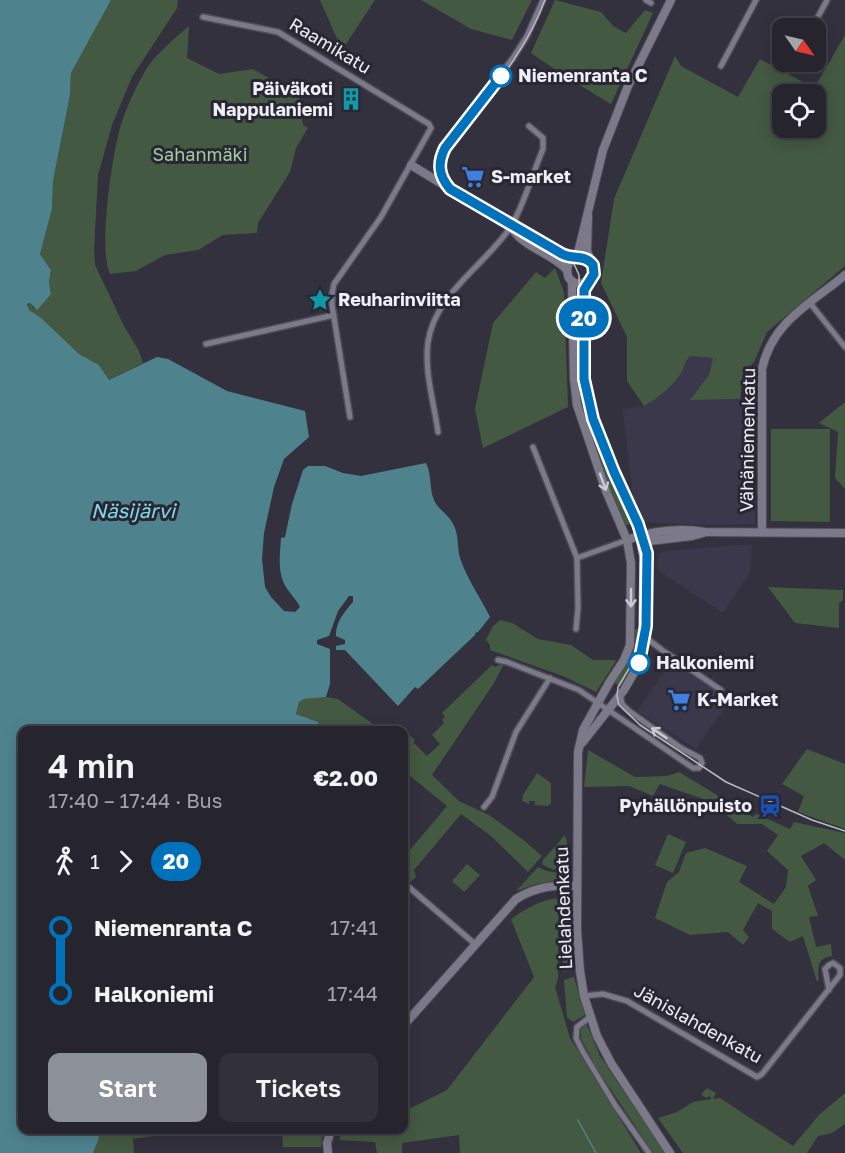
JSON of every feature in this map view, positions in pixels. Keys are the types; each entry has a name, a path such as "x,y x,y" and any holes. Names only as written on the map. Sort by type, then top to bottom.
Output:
{"main road":[{"path":"567,270 570,262 575,258 588,216 598,168 613,124 628,86 671,0"},
{"path":"411,165 511,226 521,238 567,270 572,281 579,284 589,281"},
{"path":"579,746 620,694 639,663 645,637 648,563 643,539 605,451 588,401 584,379 584,290 594,269 587,246 590,228 588,216"},
{"path":"511,226 517,227 562,254 575,258 582,257 590,261"},
{"name":"Vähäniemenkatu","path":"762,532 762,369 765,352 775,335 794,315 845,275"},
{"name":"Lielahdenkatu","path":"572,281 574,379 577,405 606,491 627,540 631,563 630,645 624,660 598,702 579,746 577,949 584,996 590,1017 611,1063 670,1153"},
{"path":"627,540 692,536 705,532 845,533"},
{"path":"408,1020 509,905 523,895 545,887 577,886"},
{"path":"328,1153 327,1143 330,1134"}],"street":[{"path":"450,189 440,169 443,152 513,58 527,36 543,0"},
{"path":"721,66 756,0"},
{"path":"817,18 827,0"},
{"name":"Raamikatu","path":"203,17 278,32 429,124 431,128 411,165"},
{"path":"438,432 427,357 431,327 446,300 511,226 544,143 540,134 529,126"},
{"path":"350,417 334,315 332,294 334,284 381,217 411,165"},
{"path":"810,303 845,347"},
{"path":"206,344 334,315"},
{"path":"533,447 577,558 576,628"},
{"path":"577,558 627,540"},
{"path":"645,637 721,690"},
{"path":"498,660 579,690 693,768 699,768 702,763 700,758 681,748 629,711 622,704 620,694"},
{"path":"484,807 492,797 516,732 550,678"},
{"path":"408,887 475,944"},
{"name":"Jänislahdenkatu","path":"584,996 608,995 632,1003 757,1077 762,1074 829,990 841,973 840,967 833,963 825,969 829,990"},
{"path":"590,1017 577,1027 576,1038 615,1105 649,1153"}],"shaded area":[{"path":"690,356 714,358 709,375 691,400 756,399 755,524 705,525 644,522 633,497 623,409 644,406"},
{"path":"752,544 750,573 723,613 657,570 658,555 665,551"},
{"path":"672,660 730,700 696,749 637,711"}],"green space":[{"path":"111,0 178,0 177,8 132,77 112,125 98,175 95,265 143,363 109,380 99,365 79,354 26,307 30,303 34,309 51,294 49,282 51,270 40,254 52,209 53,181 70,95 71,73"},
{"path":"320,0 375,0 342,50"},
{"path":"421,0 532,0 512,40 471,29"},
{"path":"555,0 601,12 613,26 626,33 645,10 653,13 611,104 531,53"},
{"name":"Sahanmäki","path":"189,26 187,58 219,74 253,69 299,96 303,125 308,128 296,148 290,172 258,223 257,233 223,235 198,250 165,255 136,271 110,274 105,245 107,202 113,159 122,121 148,66"},
{"path":"845,35 845,266 767,332 754,362 743,372 740,399 690,400 709,375 713,358 690,356 673,383 644,406 627,381 627,337 601,283 614,199 675,56 681,66 738,97 760,59 772,65 772,72 784,72 807,84 772,84 772,138 826,138 826,84 816,84 823,72 826,72 826,67"},
{"path":"555,268 564,292 568,407 483,448 475,409 493,323 536,272 545,278"},
{"path":"576,295 582,295 586,405 600,444 634,522 625,526 607,486 586,426 577,390"},
{"path":"845,402 845,489 835,478 838,432 819,423"},
{"path":"771,429 830,429 830,522 771,521"},
{"path":"768,587 843,590 843,600 839,603 839,628 795,623"},
{"path":"500,620 512,623 538,639 571,645 593,660 616,661 596,692 563,676 490,650 490,645 486,640 493,626"},
{"path":"633,629 644,629 635,666 623,687 612,682"},
{"path":"504,664 494,683 432,775 459,801 489,815 542,856 528,872 491,836 461,814 414,870 416,877 409,883 408,852 447,806 408,774 408,734 427,756 440,744 432,735 444,723 442,719 445,717 442,713 492,665 495,667"},
{"path":"326,697 338,699 375,726 319,726 317,722 296,714 299,702 304,699"},
{"path":"807,749 845,764 845,829 798,812 804,796 782,784"},
{"path":"588,750 635,777 667,776 679,772 753,817 756,814 790,829 794,822 845,833 845,860 824,843 801,856 816,880 808,886 818,916 809,917 816,947 831,944 832,956 819,964 817,982 803,936 790,942 772,929 772,911 758,903 743,930 749,937 743,945 728,932 690,935 655,918 667,882 679,872 686,853 705,848 747,866 739,882 774,904 786,887 788,870 767,851 778,835 762,824 737,824 712,802 660,784 653,796 629,786 584,787"},
{"path":"537,773 551,783 551,803 548,806 535,805 535,801 529,801 529,804 522,801 523,795"},
{"path":"668,834 686,842 673,873 655,865"},
{"path":"565,835 567,868 554,869 542,864 543,860"},
{"path":"467,864 480,875 464,892 452,881"},
{"path":"538,867 567,876 561,880 536,884 516,891"},
{"path":"559,898 558,979 555,987 570,1038 641,1153 460,1153 459,1135 402,1143 402,1153 377,1153 375,1142 339,1140 341,1134 408,1134 408,1108 447,1090 534,977 511,919 534,905"},
{"path":"564,900 568,904 566,942 573,970 563,972 562,930"},
{"path":"574,977 585,1015 573,1022 567,1017 564,980"},
{"path":"586,1023 600,1056 665,1153 653,1153 594,1064 581,1038 581,1029"},
{"path":"707,1088 716,1093 713,1099 720,1098 793,1146 819,1115 845,1093 845,1124 832,1133 818,1136 807,1153 683,1153 658,1118 677,1112 693,1102 712,1099 701,1094"},
{"path":"98,1134 166,1134 133,1139 134,1153 93,1153"},
{"path":"282,1134 323,1134 321,1147 283,1147"}],"water":[{"name":"Näsijärvi","path":"0,0 111,0 71,73 70,95 53,181 52,209 40,254 51,270 49,282 51,294 37,310 30,303 27,304 29,310 41,318 79,354 99,365 109,380 157,357 168,359 227,391 305,411 309,437 284,459 274,487 264,533 262,559 265,587 284,611 295,612 300,607 283,581 280,557 281,538 285,537 292,504 303,470 308,466 325,466 343,473 361,476 426,463 434,500 452,522 457,534 463,566 490,617 475,635 418,689 415,687 398,706 345,650 336,650 336,646 345,644 345,640 336,636 336,631 341,618 353,602 353,596 349,596 338,611 329,636 317,640 317,644 330,649 330,684 326,697 304,699 299,702 296,714 318,722 320,726 18,726 18,1134 98,1134 99,1138 93,1153 0,1153"}],"waterway":[{"path":"578,1120 596,1153"}],"tram line":[{"path":"545,0 526,41 514,60 447,149 442,168 444,177 450,186 567,258 574,264 579,275 582,390 591,424 635,533 640,557 639,645 633,662 618,687 619,705 640,725 726,782 812,820 845,831"}],"bus line":[{"name":"20","path":"501,76 445,148 440,164 441,172 450,189 562,254 574,259 586,258 593,265 594,274 584,290 584,379 593,419 638,524 647,553 646,626 644,647 639,663"}],"place":[{"name":"Niemenranta C","path":"501,76"},
{"name":"Päiväkoti Nappulaniemi","path":"351,99"},
{"name":"S-market","path":"473,177"},
{"name":"Reuharinviitta","path":"320,300"},
{"name":"Halkoniemi","path":"639,663"},
{"name":"K-Market","path":"679,700"},
{"name":"Pyhällönpuisto","path":"770,806"}]}
